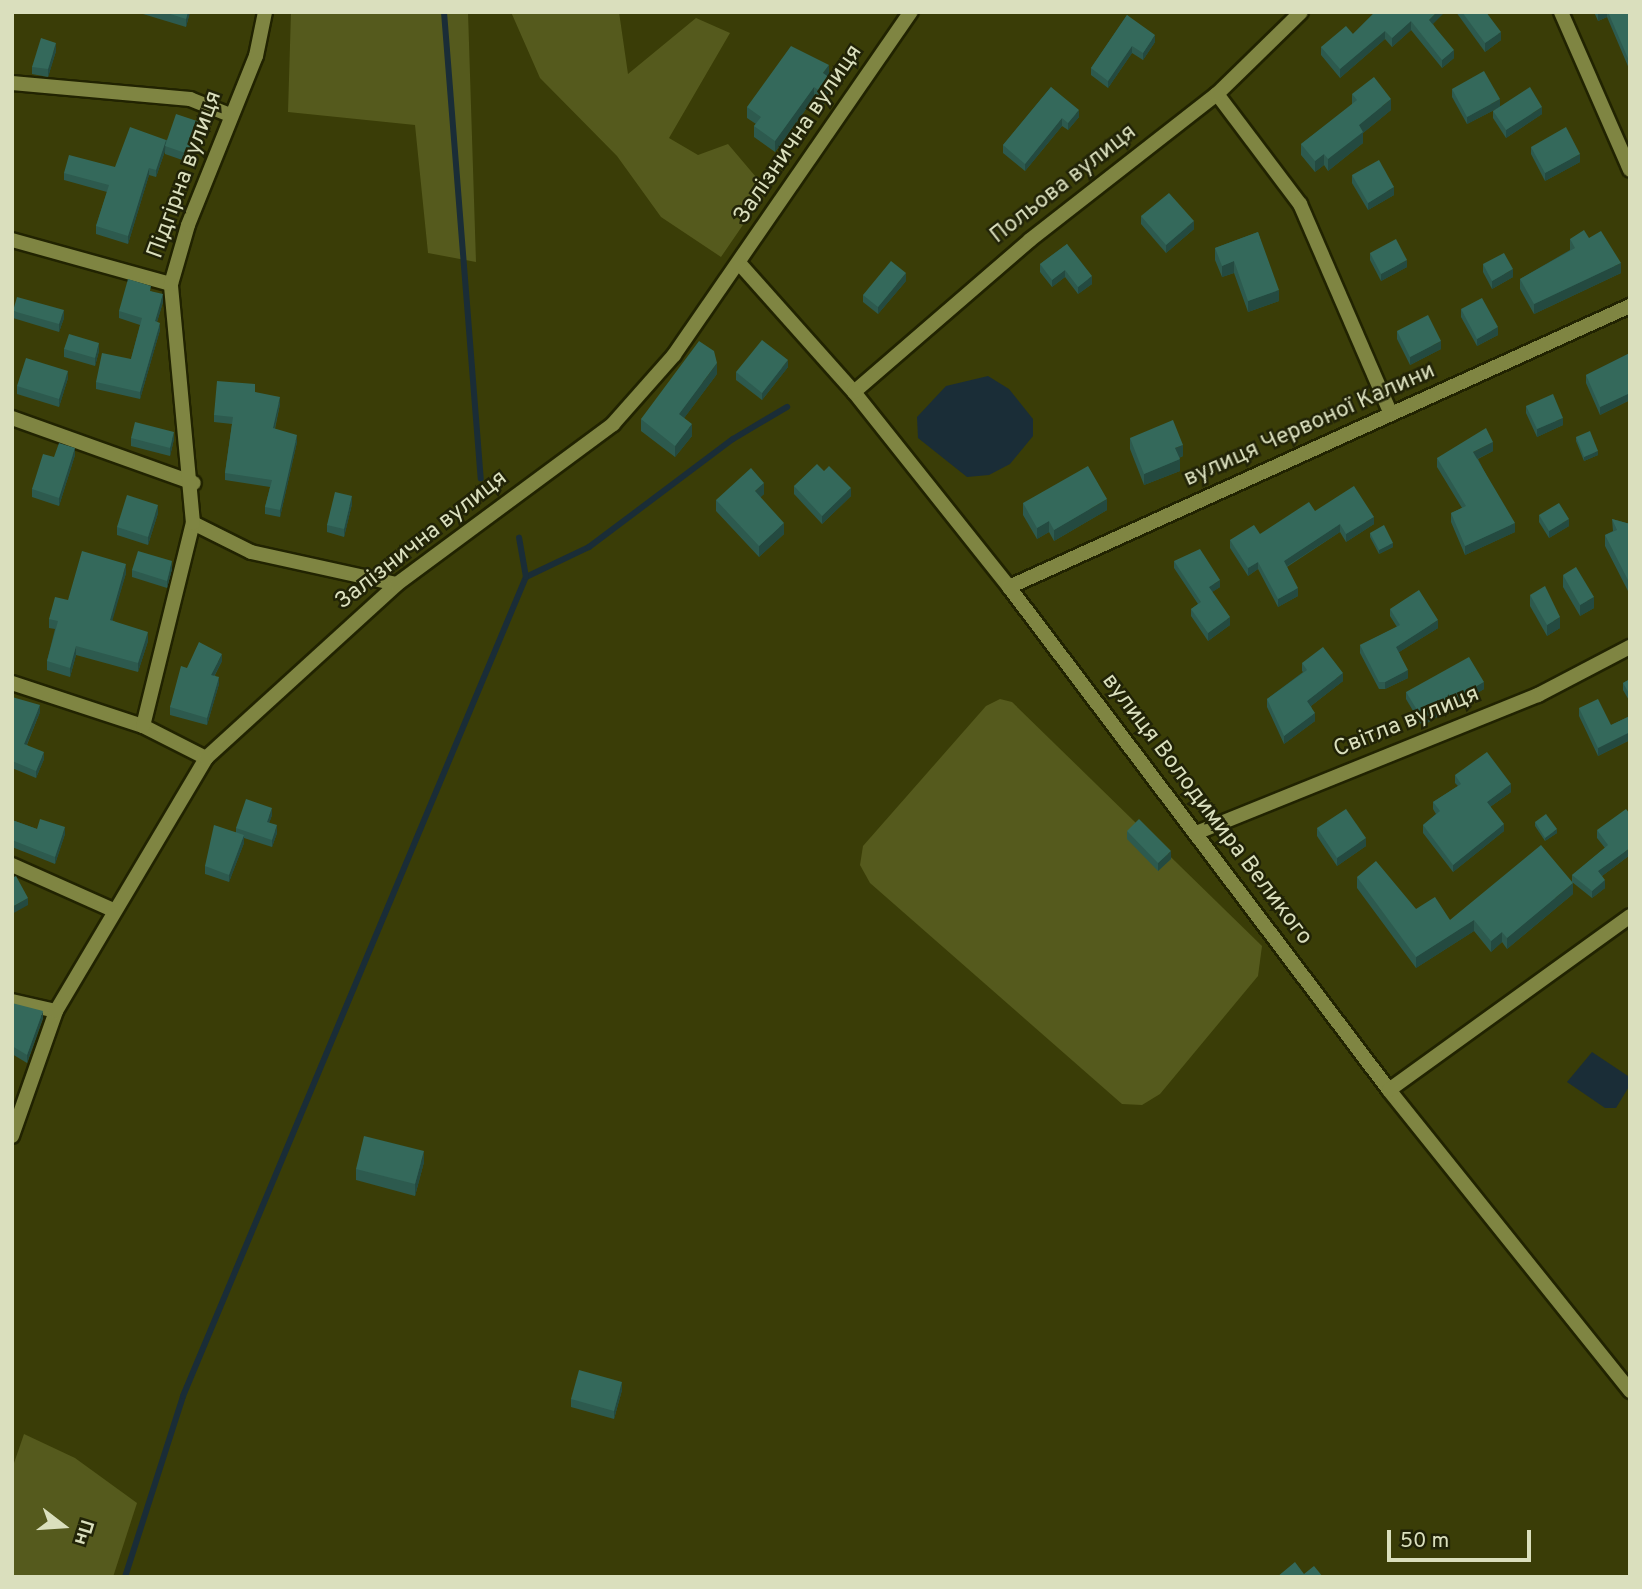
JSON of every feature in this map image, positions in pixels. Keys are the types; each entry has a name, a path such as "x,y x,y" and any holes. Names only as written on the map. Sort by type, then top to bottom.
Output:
{"street":[{"name":"Підгірна вулиця","path":"143,726 193,523 194,483 171,284 230,115 256,56 265,12"},
{"name":"Залізнична вулиця","path":"12,1136 55,1011 113,909 206,758 397,584 613,424 674,355 911,12"},
{"name":"Польова вулиця","path":"854,392 1030,240 1217,94 1301,12"},
{"path":"1560,12 1630,170"},
{"path":"12,83 190,99 230,115"},
{"path":"1217,94 1300,204 1391,414"},
{"path":"12,240 171,284"},
{"name":"вулиця Володимира Великого","path":"739,263 854,392 1009,587 1389,1090 1630,1391"},
{"name":"вулиця Червоної Калини","path":"1009,587 1630,306"},
{"path":"12,418 194,483"},
{"path":"193,523 251,552 397,584"},
{"name":"Світла вулиця","path":"1196,833 1538,695 1630,647"},
{"path":"12,683 143,726 206,758"},
{"path":"12,865 113,909"},
{"path":"1389,1090 1630,916"},
{"path":"12,1001 55,1011"}],"green space":[{"path":"291,12 468,12 476,262 428,253 415,125 288,112"},
{"path":"511,12 619,12 628,74 696,18 730,33 669,138 698,155 728,144 767,190 721,257 661,217 617,156 540,78"},
{"path":"1000,699 1012,702 1262,946 1258,976 1160,1094 1142,1105 1122,1104 870,883 860,865 863,846 986,706"},
{"path":"24,1434 75,1458 137,1503 113,1577 12,1577 12,1469"}],"water":[{"path":"988,376 1009,389 1033,419 1033,436 1010,464 989,475 967,477 918,438 917,417 946,386"},
{"path":"1592,1052 1628,1076 1630,1085 1616,1108 1605,1108 1567,1082"}],"building":[{"path":"164,12 188,12 186,19"},
{"path":"1375,12 1437,12 1429,20 1454,50 1442,60 1411,21 1392,38 1385,31 1340,69 1321,47 1346,26 1353,34"},
{"path":"1462,12 1486,12 1501,32 1485,43"},
{"path":"1608,12 1630,12 1630,63"},
{"path":"1127,15 1155,35 1143,53 1132,46 1108,81 1091,68"},
{"path":"41,38 56,43 48,69 32,67"},
{"path":"791,46 829,65 823,73 833,80 823,93 814,87 775,141 754,126 761,117 747,107"},
{"path":"1484,71 1500,99 1467,117 1452,89"},
{"path":"1374,77 1391,99 1359,125 1363,132 1328,159 1324,154 1315,161 1301,144 1357,100 1352,94"},
{"path":"1051,87 1079,110 1068,123 1062,118 1025,164 1003,145"},
{"path":"1530,87 1542,107 1506,130 1493,111"},
{"path":"176,114 200,122 188,154 165,146"},
{"path":"130,127 166,140 156,170 149,168 128,236 96,226 109,185 64,173 69,155 115,167"},
{"path":"1566,127 1580,154 1545,173 1531,147"},
{"path":"1379,160 1394,187 1368,203 1352,175"},
{"path":"1169,193 1194,221 1166,245 1141,216"},
{"path":"1584,230 1589,238 1601,231 1621,263 1534,304 1520,279 1575,248 1570,239"},
{"path":"1258,232 1279,290 1248,301 1234,261 1222,266 1215,248"},
{"path":"1396,239 1407,260 1381,274 1370,253"},
{"path":"1067,244 1092,276 1078,287 1065,270 1052,280 1040,264"},
{"path":"1504,253 1513,269 1492,281 1483,264"},
{"path":"891,261 906,273 878,307 863,295"},
{"path":"128,279 151,286 150,291 163,294 155,321 160,323 140,392 96,382 102,353 131,359 142,318 119,311"},
{"path":"17,297 64,310 59,324 13,311"},
{"path":"1482,298 1498,327 1477,339 1461,309"},
{"path":"1428,315 1441,341 1410,357 1397,331"},
{"path":"69,334 99,343 95,358 64,349"},
{"path":"762,340 788,360 762,393 736,372"},
{"path":"699,341 714,351 717,363 679,414 692,424 675,446 641,419"},
{"path":"1630,353 1630,393 1600,407 1586,375"},
{"path":"26,358 68,371 59,399 17,386"},
{"path":"217,381 255,384 255,392 280,397 273,428 297,435 280,510 265,507 272,480 225,473 233,417 214,415"},
{"path":"1553,394 1563,418 1537,429 1526,406"},
{"path":"1173,420 1183,445 1175,448 1180,459 1144,474 1130,438"},
{"path":"135,422 174,432 170,448 131,438"},
{"path":"1486,428 1493,442 1473,452 1515,523 1465,546 1451,513 1466,506 1437,458"},
{"path":"1590,431 1598,451 1584,457 1576,437"},
{"path":"59,443 75,448 59,498 32,489 43,454 54,457"},
{"path":"817,464 824,471 829,466 851,488 822,516 794,486"},
{"path":"1088,466 1107,499 1054,530 1049,521 1037,528 1023,503"},
{"path":"751,468 764,483 755,491 784,523 759,546 716,500"},
{"path":"1354,486 1374,517 1346,534 1340,524 1284,561 1298,588 1278,599 1258,562 1248,568 1230,540 1254,525 1260,534 1309,502 1315,511"},
{"path":"335,492 352,496 344,529 327,525"},
{"path":"127,495 158,505 148,537 117,527"},
{"path":"1559,503 1569,519 1549,531 1539,515"},
{"path":"1612,519 1630,524 1629,582 1605,535 1617,530"},
{"path":"1384,525 1393,543 1379,550 1370,533"},
{"path":"1200,549 1220,580 1209,587 1230,617 1208,633 1191,609 1201,602 1174,561"},
{"path":"82,551 126,564 110,620 148,632 138,663 76,646 70,668 47,661 58,621 49,619 55,597 68,600"},
{"path":"138,551 172,561 167,581 132,570"},
{"path":"1576,567 1594,597 1580,605 1563,575"},
{"path":"1545,586 1560,617 1547,625 1530,595"},
{"path":"1419,590 1438,620 1396,647 1408,670 1385,682 1379,682 1360,645 1400,625 1390,609"},
{"path":"199,642 222,654 211,675 219,677 207,718 170,707 181,666 187,668"},
{"path":"1323,647 1343,673 1307,701 1315,713 1284,736 1267,699 1307,670 1302,663"},
{"path":"1469,657 1484,682 1422,718 1406,692"},
{"path":"1630,679 1630,695 1623,683"},
{"path":"12,697 40,705 24,744 44,752 36,771 12,761"},
{"path":"1598,699 1611,725 1630,716 1630,732 1598,748 1579,708"},
{"path":"1487,752 1511,784 1487,802 1504,824 1453,865 1423,825 1440,811 1433,802 1461,784 1455,775"},
{"path":"246,799 272,808 267,822 277,825 272,840 236,828"},
{"path":"1346,809 1366,838 1337,858 1317,828"},
{"path":"1626,809 1630,814 1630,848 1598,871 1605,880 1592,891 1572,875 1608,845 1597,830"},
{"path":"1546,814 1557,829 1545,838 1535,822"},
{"path":"40,819 65,827 55,857 12,840 12,820 37,829"},
{"path":"1139,819 1171,851 1158,863 1127,831"},
{"path":"214,825 244,835 229,875 205,866"},
{"path":"1541,845 1573,883 1507,938 1502,932 1491,941 1474,920 1416,957 1357,877 1376,861 1416,909 1435,897 1450,920"},
{"path":"16,876 28,898 12,907 12,878"},
{"path":"12,1003 43,1011 27,1055 12,1046"},
{"path":"364,1136 424,1151 415,1184 356,1169"},
{"path":"579,1370 622,1382 614,1411 571,1399"},
{"path":"1295,1562 1304,1574 1314,1566 1323,1577 1277,1577"}],"waterway":[{"path":"444,12 481,479"},
{"path":"526,577 589,547 733,439 787,407"},
{"path":"125,1577 183,1396 526,577 519,538"}]}
